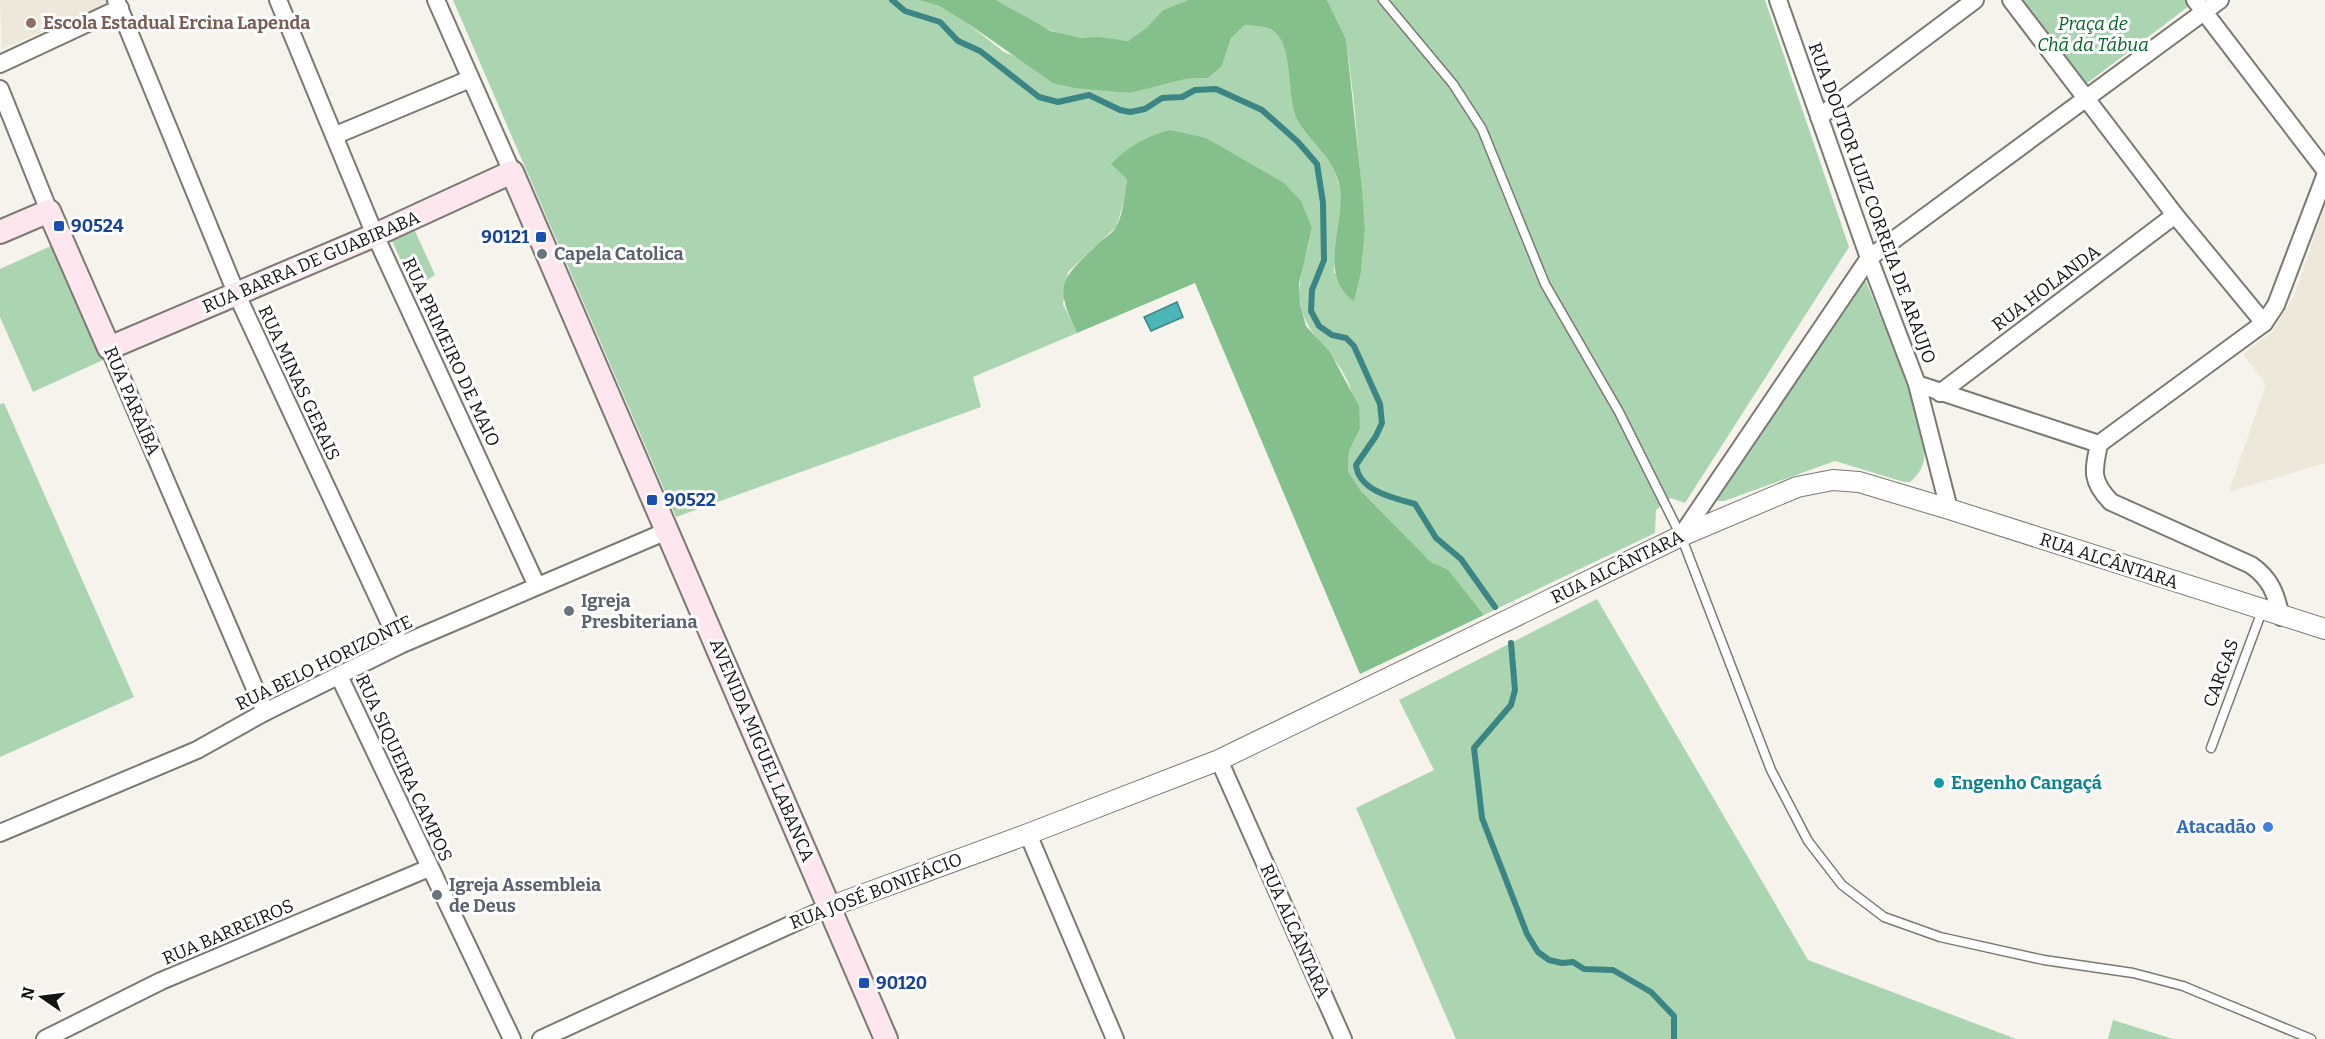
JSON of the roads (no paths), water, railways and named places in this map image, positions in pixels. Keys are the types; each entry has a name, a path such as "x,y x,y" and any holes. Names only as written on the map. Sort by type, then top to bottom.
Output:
{"main road":[{"name":"RUA BARRA DE GUABIRABA","path":"109,348 375,235 512,172"},
{"name":"AVENIDA MIGUEL LABANCA","path":"512,172 886,1039"},
{"path":"0,232 49,211"},
{"name":"RUA PARAÍBA","path":"49,211 109,348"}],"street":[{"name":"RUA PRIMEIRO DE MAIO","path":"278,0 336,135 375,235 537,586"},
{"name":"AVENIDA MIGUEL LABANCA","path":"436,0 512,172"},
{"name":"RUA DOUTOR LUIZ CORREIA DE ARAUJO","path":"1778,0 1869,258 1917,384 2099,444"},
{"path":"1819,117 1975,0"},
{"path":"2012,0 2175,215 2264,323"},
{"path":"1681,536 1869,258 2088,99 2200,6 2220,0"},
{"path":"0,64 118,4"},
{"name":"RUA MINAS GERAIS","path":"118,4 237,294 400,645"},
{"path":"2200,6 2325,170"},
{"path":"336,135 470,79"},
{"name":"RUA PARAÍBA","path":"0,89 49,211"},
{"path":"2281,617 2275,592 2265,575 2251,565 2111,502 2098,488 2094,470 2099,444 2264,323 2276,305 2325,176"},
{"name":"RUA HOLANDA","path":"1940,393 2175,215"},
{"name":"RUA PARAÍBA","path":"109,348 265,712"},
{"path":"1917,384 1949,509"},
{"name":"RUA ALCÂNTARA","path":"1343,1039 1219,760 1681,536 1797,487 1833,480 1859,482 2281,617 2325,628"},
{"name":"RUA BELO HORIZONTE","path":"0,832 197,750 265,712 400,645 667,531"},
{"name":"RUA SIQUEIRA CAMPOS","path":"339,676 512,1039"},
{"name":"RUA JOSÉ BONIFÁCIO","path":"541,1039 829,907 1028,834 1219,760"},
{"path":"1028,834 1115,1039"},
{"name":"RUA BARREIROS","path":"45,1039 161,981 429,868"}],"lane":[{"path":"1383,0 1453,84 1482,129 1545,284 1619,412 1681,536 1771,770 1808,841 1842,885 1884,917 1940,937 2044,960 2133,973 2183,986 2311,1039"},
{"name":"CARGAS","path":"2211,748 2262,610"}],"water":[{"path":"1177,302 1183,317 1151,331 1144,317"}],"waterway":[{"path":"892,0 905,11 940,22 958,41 980,51 1039,97 1058,102 1089,95 1120,110 1130,112 1145,109 1162,98 1182,97 1195,90 1216,89 1262,110 1298,142 1317,164 1323,203 1324,260 1312,290 1311,311 1319,326 1332,335 1346,338 1354,346 1380,404 1382,423 1356,465 1358,474 1363,481 1378,492 1415,504 1436,538 1461,559 1495,607"},
{"path":"1511,643 1515,690 1511,705 1474,748 1482,818 1527,934 1538,952 1549,960 1562,963 1573,962 1584,969 1613,970 1651,992 1674,1016 1674,1039"}],"place":[{"name":"Escola Estadual Ercina Lapenda","path":"31,23"},
{"name":"90524","path":"59,226"},
{"name":"90121","path":"541,237"},
{"name":"Capela Catolica","path":"542,254"},
{"name":"90522","path":"652,500"},
{"name":"Igreja Presbiteriana","path":"569,611"},
{"name":"Engenho Cangaçá","path":"1939,783"},
{"name":"Atacadão","path":"2268,827"},
{"name":"Igreja Assembleia de Deus","path":"437,895"},
{"name":"90120","path":"864,983"}],"park label":[{"name":"Praça de Chã da Tábua","path":"2093,34"}]}
